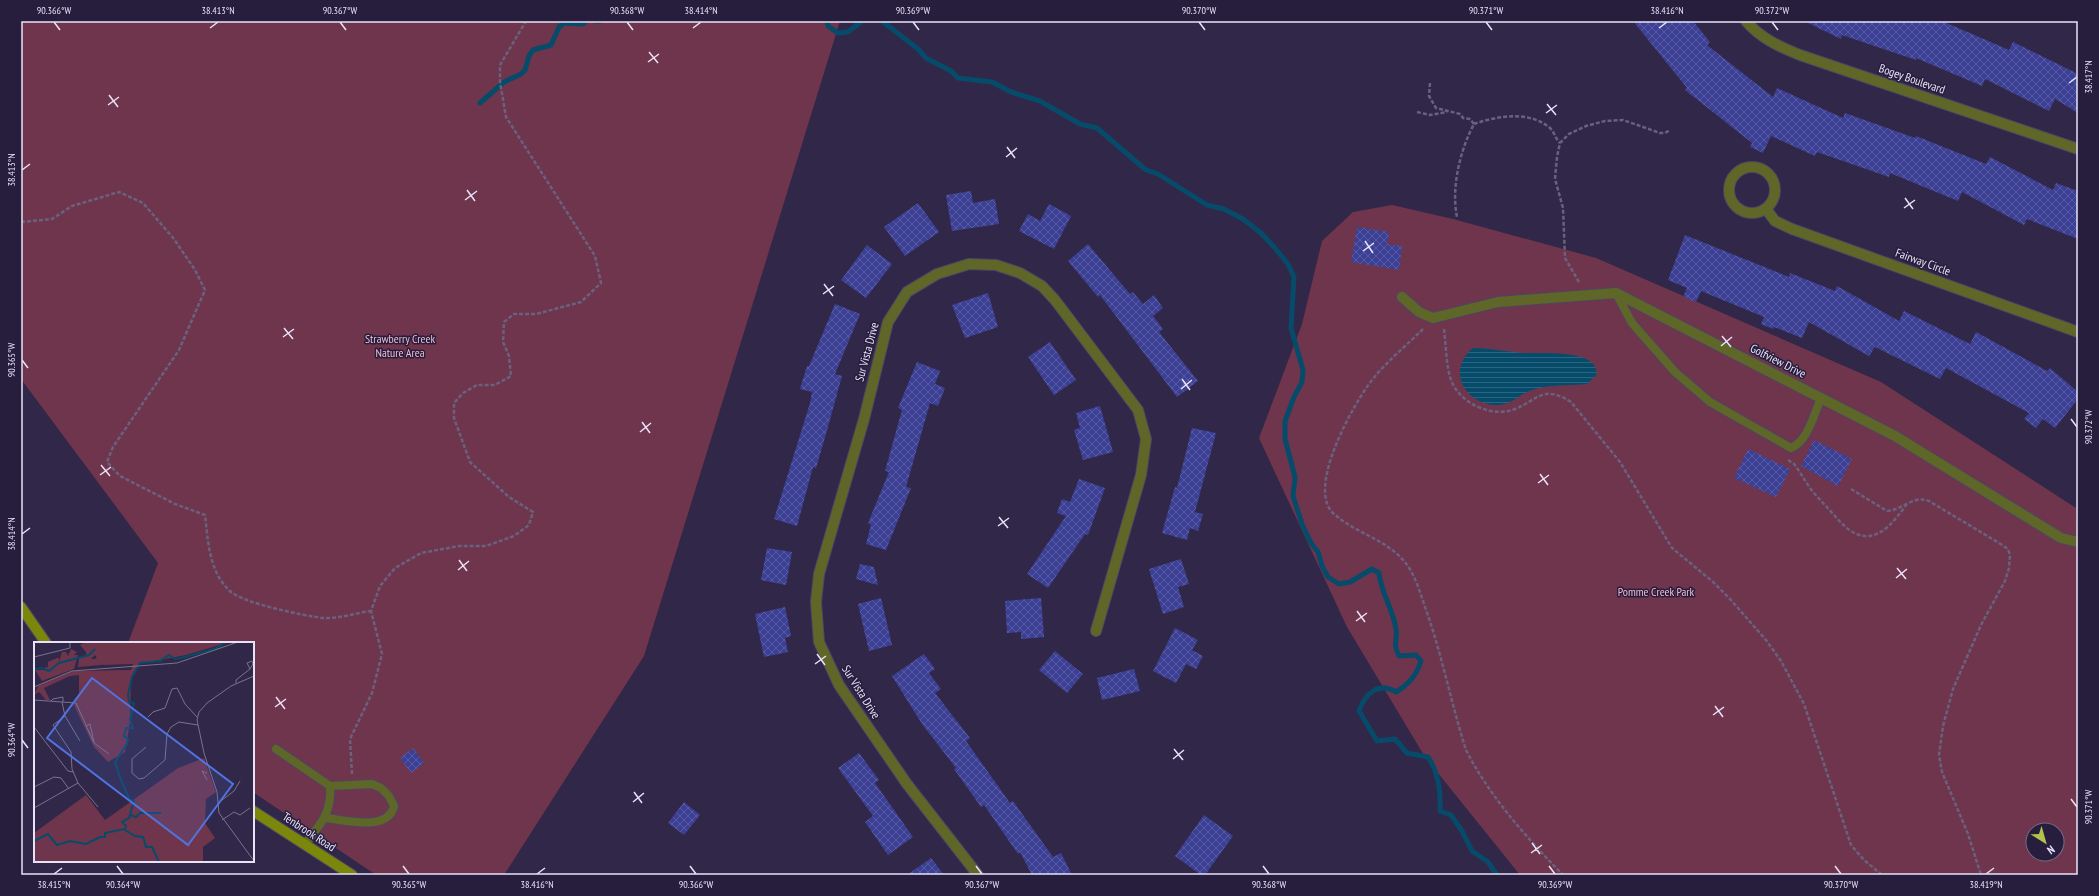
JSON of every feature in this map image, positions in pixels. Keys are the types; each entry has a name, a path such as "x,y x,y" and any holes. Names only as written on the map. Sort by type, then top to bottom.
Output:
{"street":[{"name":"Bogey Boulevard","path":"1746,21 1751,28 1772,43 1800,55 2078,149"},
{"path":"1753,166 1760,168 1770,175 1773,180 1775,193 1766,209 1754,213 1747,212 1736,207 1732,202 1730,196 1730,184 1732,178 1741,169 1753,166"},
{"name":"Fairway Circle","path":"1766,209 1775,221 1792,229 2078,332"},
{"name":"Sur Vista Drive","path":"978,875 908,784 839,685 818,642 816,602 819,574 864,419 888,322 908,292 937,274 969,264 996,265 1020,273 1042,286 1056,300 1138,410 1146,439 1141,475 1096,631"},
{"path":"1402,297 1419,312 1438,317 1498,302 1616,293"},
{"name":"Golfview Drive","path":"1616,293 1895,436 2061,538 2078,542"},
{"path":"21,607 45,642"},
{"name":"Tenbrook Road","path":"254,812 352,875"}],"lane":[{"path":"1616,293 1632,323 1675,372 1710,402 1791,448 1797,446 1804,437 1822,398"},
{"path":"276,749 330,786 372,784 381,788 389,796 394,806 393,813 382,821 372,823 325,818"},
{"path":"305,844 325,818 330,795 330,786"}],"path":[{"path":"353,784 350,739 372,693 382,654 371,611 380,586 395,568 421,553 459,546 486,546 514,536 529,525 533,512 509,497 470,462 454,418 454,403 463,393 477,385 495,385 511,376 509,356 503,342 504,322 514,314 536,314 582,302 601,283 595,256 506,117 500,82 500,65 526,21"},
{"path":"1430,83 1429,96 1431,102 1436,108 1460,114 1462,118 1470,119 1474,124"},
{"path":"1417,112 1430,114 1448,112"},
{"path":"1457,217 1455,196 1460,167 1468,136 1474,124 1505,116 1522,117 1548,126 1560,143"},
{"path":"1588,296 1565,258 1563,208 1555,178 1560,143 1569,134 1586,126 1605,121 1623,120 1660,133 1665,133 1670,130"},
{"path":"21,222 52,219 72,206 119,192 143,203 174,239 195,270 205,290 179,350 113,447 107,462 120,476 174,504 205,515 210,555 219,577 230,592 249,601 324,618 371,611"},
{"path":"1438,317 1389,361 1372,379 1356,403 1332,459 1327,475 1325,497 1333,514 1391,548 1397,553 1411,572 1430,621 1466,750 1476,768 1518,826 1562,875"},
{"path":"1438,317 1451,379 1458,391 1474,405 1491,411 1510,411 1536,396 1546,394 1559,396 1571,402 1620,462 1672,548 1712,581 1766,640 1782,661 1804,704 1851,845 1858,855 1882,875"},
{"path":"1787,459 1794,464 1824,504 1852,534 1870,537 1878,534 1890,525 1907,503"},
{"path":"1850,489 1887,511 1898,509 1907,503 1917,500 1929,501 1999,543 2008,550 2010,555 2005,581 1981,624 1954,690 1943,726 1939,754 1942,772 1968,834 1981,875"}],"green space":[{"name":"Strawberry Creek Nature Area","path":"21,21 840,21 644,656 504,875 376,875 254,793 254,642 128,642 158,563 21,379"},
{"name":"Pomme Creek Park","path":"1392,205 1453,219 1596,258 1881,382 2076,508 2078,549 2078,875 1520,875 1425,757 1347,627 1259,438 1302,324 1322,241 1353,212"}],"water":[{"path":"1473,348 1579,356 1587,359 1593,364 1596,368 1597,374 1587,384 1539,388 1504,404 1487,404 1477,400 1469,393 1463,386 1460,376 1461,367 1465,357"}],"building":[{"path":"1633,21 1693,21 1710,42 1707,45 1773,97 1777,88 1843,118 1845,113 1915,138 1916,136 1986,164 1990,157 2053,190 2056,183 2078,191 2078,239 2027,219 2024,225 1962,192 1958,201 1890,173 1889,177 1817,152 1815,156 1771,136 1763,153 1750,147 1752,143 1685,90 1687,88"},
{"path":"1804,21 1942,21 2009,50 2013,42 2078,74 2078,113 2055,99 2049,111 1985,79 1982,86 1916,58 1916,60 1842,35 1841,39"},
{"path":"971,191 973,203 995,199 999,224 952,231 946,195"},
{"path":"918,203 939,232 905,256 884,227"},
{"path":"1049,204 1071,216 1054,249 1019,231 1028,214 1040,221"},
{"path":"1357,227 1389,232 1387,244 1402,246 1399,270 1351,262"},
{"path":"1685,235 1789,277 1790,273 1835,291 1837,286 1899,321 1904,311 1970,344 1976,332 2047,371 2050,368 2078,392 2078,399 2055,428 2043,419 2036,428 2024,419 2029,413 1946,368 1940,379 1875,347 1869,356 1809,322 1802,338 1774,327 1773,329 1761,324 1764,317 1701,291 1696,302 1683,297 1687,288 1668,280"},
{"path":"1088,244 1130,294 1133,292 1143,304 1154,295 1163,308 1153,316 1163,329 1159,332 1198,381 1177,397 1100,295 1098,297 1068,261"},
{"path":"867,245 892,264 866,298 841,280"},
{"path":"988,293 998,327 965,338 952,305"},
{"path":"835,304 860,314 835,374 842,376 816,468 813,467 797,526 774,519 810,403 812,392 800,389 807,366 809,366"},
{"path":"1050,342 1076,380 1054,395 1028,357"},
{"path":"917,362 940,371 935,384 945,388 938,406 930,403 906,487 911,488 886,550 866,544 871,525 868,523 889,472 885,471 902,410 898,408"},
{"path":"1100,406 1113,452 1083,460 1074,430 1080,428 1076,413"},
{"path":"1192,428 1216,433 1195,512 1203,514 1198,531 1190,528 1187,540 1162,533 1175,487 1177,488"},
{"path":"1814,440 1852,459 1838,486 1801,466"},
{"path":"1748,449 1790,469 1776,497 1734,478"},
{"path":"1079,479 1105,488 1088,535 1085,534 1048,588 1027,574 1066,516 1057,513 1062,499 1070,502"},
{"path":"767,548 792,552 786,585 761,580"},
{"path":"1181,559 1189,584 1178,587 1184,607 1163,614 1149,569"},
{"path":"860,564 874,567 878,585 856,579"},
{"path":"881,598 892,645 869,651 858,604"},
{"path":"1041,598 1044,637 1021,639 1021,632 1007,633 1005,601"},
{"path":"785,607 791,636 785,638 788,652 764,657 755,614"},
{"path":"1175,628 1198,640 1192,650 1203,656 1196,669 1186,664 1176,683 1153,671"},
{"path":"1055,651 1083,674 1067,693 1039,670"},
{"path":"924,654 935,669 929,673 941,689 935,693 970,738 966,741 1010,803 1013,801 1053,857 1061,853 1072,875 1032,875 1020,852 1018,854 984,805 981,807 954,769 956,768 922,724 892,676"},
{"path":"1134,669 1140,691 1102,700 1097,678"},
{"path":"413,748 424,763 411,773 400,758"},
{"path":"859,753 879,780 875,783 913,837 888,855 865,822 873,816 838,768"},
{"path":"684,802 700,815 684,835 668,823"},
{"path":"1204,815 1233,836 1205,875 1201,875 1175,856"},
{"path":"931,858 944,875 907,875"}],"waterway":[{"path":"480,103 504,82 521,74 525,70 529,56 533,50 551,45 559,27 564,23 583,24 586,21"},
{"path":"827,21 828,26 838,33 848,32 862,21"},
{"path":"882,21 918,49 926,58 951,71 958,78 992,82 1011,92 1040,101 1080,124 1097,128 1146,170 1158,174 1207,205 1224,209 1243,219 1261,233 1288,264 1294,277 1291,328 1303,370 1302,382 1294,397 1285,421 1285,439 1295,477 1293,496 1302,524 1311,543 1318,552 1322,566 1328,577 1339,584 1350,582 1372,569 1379,573 1382,587 1394,622 1396,648 1399,656 1416,655 1421,661 1412,679 1405,686 1396,692 1383,688 1373,691 1365,699 1359,711 1377,741 1395,739 1407,753 1428,757 1437,776 1440,796 1440,811 1451,815 1462,831 1472,851 1488,862 1497,875"}]}
